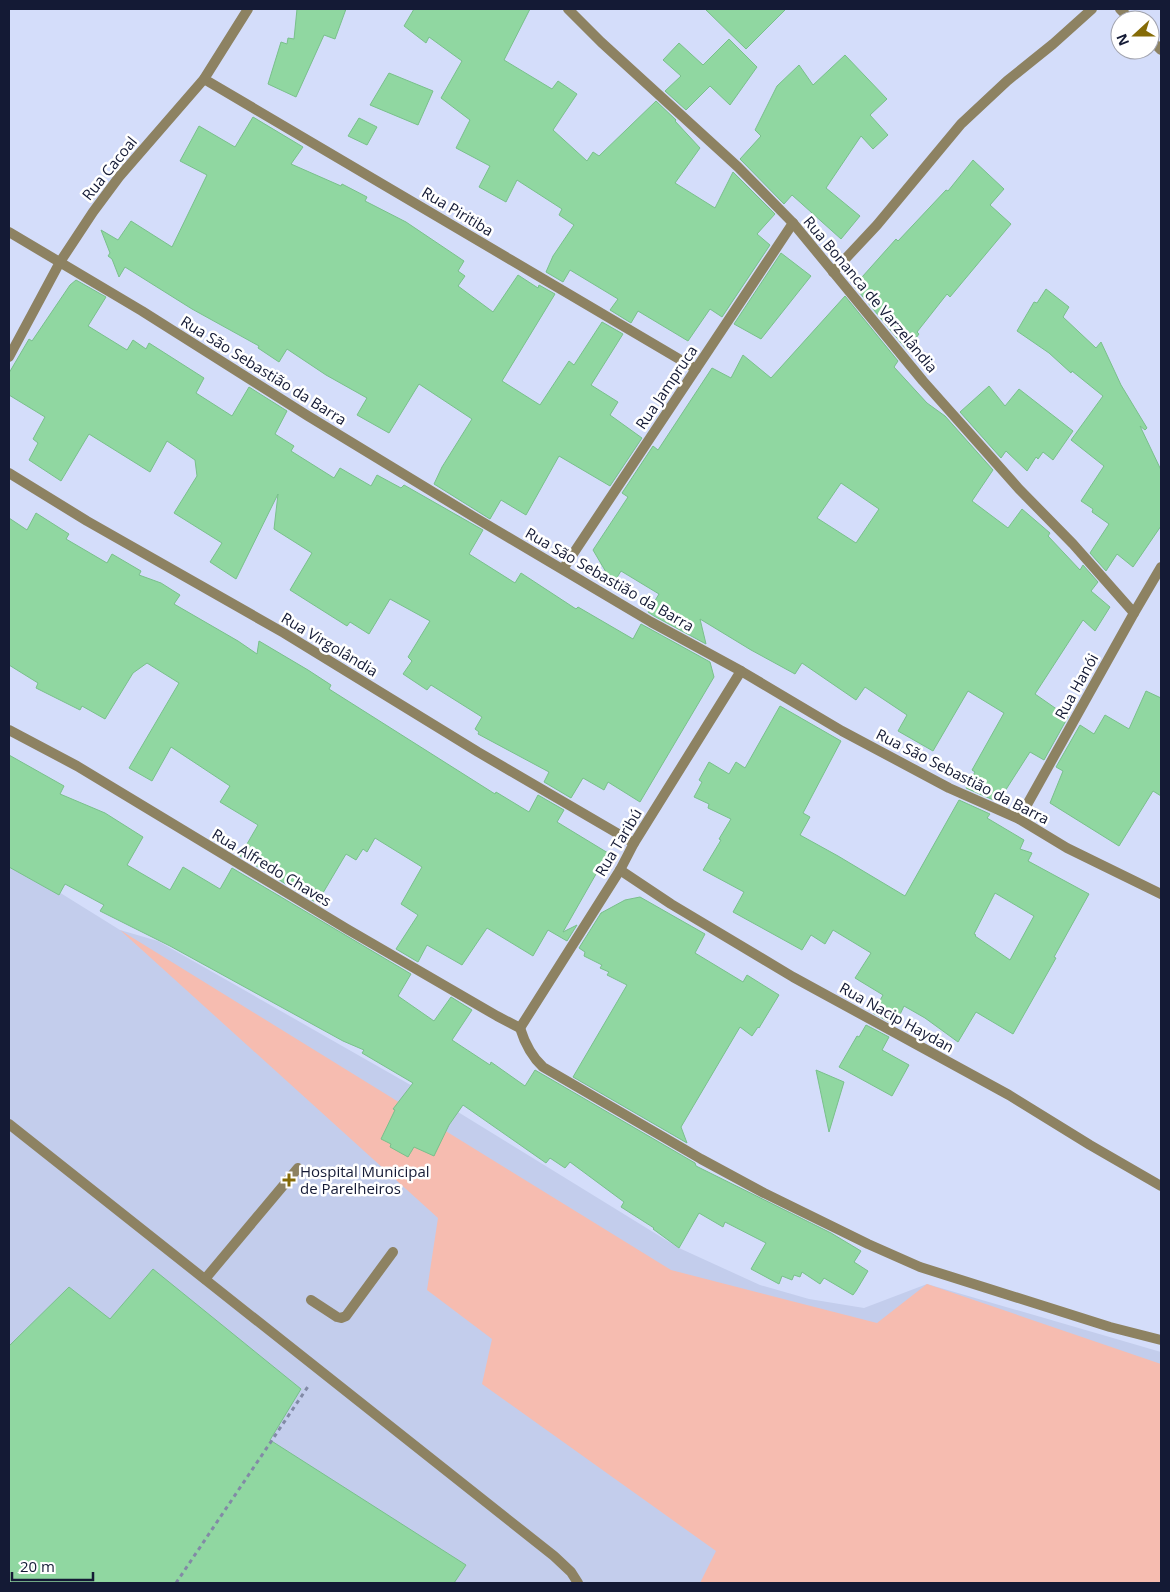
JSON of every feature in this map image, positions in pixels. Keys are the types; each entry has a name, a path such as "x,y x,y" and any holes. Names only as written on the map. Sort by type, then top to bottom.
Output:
{"street":[{"name":"Rua Cacoal","path":"9,357 60,262 93,212 119,177 204,78 248,9"},
{"name":"Rua Bonanca de Varzelândia","path":"568,9 601,42 738,166 793,223 923,381 1019,489 1073,544 1134,613"},
{"path":"834,272 962,124 1007,81 1092,9"},
{"name":"Rua Piritiba","path":"204,78 696,369"},
{"name":"Rua Jampruca","path":"563,569 793,223"},
{"name":"Rua São Sebastião da Barra","path":"9,232 142,311 308,416 474,517 651,622 941,784 1019,819 1067,848 1161,894"},
{"name":"Rua Virgolândia","path":"9,473 86,521 284,633 478,752 634,843"},
{"name":"Rua Hanói","path":"1019,819 1161,567"},
{"name":"Rua Taribú","path":"520,1028 620,870 634,843 741,671"},
{"name":"Rua Alfredo Chaves","path":"9,730 77,766 347,929 520,1028"},
{"name":"Rua Nacip Haydan","path":"620,870 671,904 793,977 1009,1095 1161,1186"},
{"path":"520,1028 533,1058 543,1066 733,1176 868,1244 920,1267 1110,1327 1161,1340"},
{"path":"9,1124 554,1556 571,1572 578,1583"},
{"path":"205,1279 298,1168"},
{"path":"312,1300 337,1317 346,1316 394,1252"}],"path":[{"path":"176,1583 312,1381"}],"shaded area":[{"name":"Hospital Municipal de Parelheiros","path":"9,861 120,930 158,941 458,1112 679,1248 760,1285 809,1299 864,1308 927,1284 1161,1352 1161,1583 9,1583"},
{"path":"120,930 671,1270 877,1323 927,1284 1161,1364 1161,1583 700,1583 716,1551 482,1384 492,1339 427,1290 438,1218"}],"building":[{"path":"297,9 346,9 335,39 324,35 296,97 268,84 281,42 287,44 288,38 294,39"},
{"path":"414,9 530,9 504,60 552,89 558,81 577,94 553,130 587,161 593,152 599,156 656,101 676,120 700,148 675,183 715,208 733,172 775,214 757,234 770,245 722,317 710,309 688,341 638,311 631,323 610,310 618,299 570,270 563,282 546,272 553,256 574,225 559,215 562,209 517,180 506,202 479,187 490,166 456,148 470,120 441,98 462,61 429,37 426,43 404,26"},
{"path":"705,9 786,9 746,49"},
{"path":"729,39 757,67 730,105 710,86 686,110 665,91 681,76 663,60 679,43 703,65"},
{"path":"845,55 887,99 870,115 888,135 873,149 861,136 826,188 860,216 841,239 792,195 784,204 740,159 761,136 755,130 777,86 799,65 813,85"},
{"path":"389,73 433,91 418,125 370,105"},
{"path":"253,117 303,147 291,164 341,186 342,184 367,197 365,201 406,222 464,261 458,271 465,276 458,286 493,312 518,275 538,288 539,285 555,294 502,381 540,405 569,361 574,365 602,322 623,334 591,385 618,402 610,415 642,438 610,486 559,456 526,515 501,500 490,519 434,484 442,467 472,419 419,384 389,433 357,415 367,398 326,375 287,349 279,362 258,348 259,346 192,309 125,267 119,277 112,259 108,256 110,253 101,230 118,240 131,221 172,247 207,175 180,161 199,126 235,147"},
{"path":"359,118 377,127 367,145 348,136"},
{"path":"973,160 1004,189 990,205 1011,224 950,297 947,294 917,332 919,334 907,350 854,286 896,239 898,241 946,190 948,191"},
{"path":"781,253 811,276 761,339 734,324"},
{"path":"76,280 106,297 88,326 127,350 133,340 146,349 149,343 204,378 196,393 232,416 249,387 287,411 275,434 294,446 291,451 334,478 340,468 371,486 377,475 401,488 404,485 483,530 469,554 515,583 521,573 576,609 578,607 633,639 641,624 710,662 714,677 640,802 608,782 604,790 583,778 571,798 544,782 549,772 478,734 479,732 475,729 482,717 431,685 427,690 403,674 412,661 408,657 430,621 390,599 369,634 350,622 347,626 290,590 312,553 274,529 278,494 236,579 210,562 222,543 174,513 197,476 195,460 167,441 150,472 89,434 61,481 29,460 38,443 33,439 45,417 9,395 9,373 29,339 32,341 70,285"},
{"path":"1046,289 1069,307 1063,317 1096,348 1101,342 1121,385 1147,428 1145,430 1140,426 1161,470 1161,526 1133,567 1117,554 1106,571 1090,553 1109,524 1092,512 1093,509 1081,501 1104,466 1071,440 1103,396 1072,371 1071,373 1049,353 1017,331 1034,302 1037,303"},
{"path":"845,296 898,361 894,367 927,403 945,416 993,470 972,501 1008,528 1022,509 1050,533 1048,536 1080,570 1083,565 1098,582 1091,591 1110,607 1095,631 1083,620 1035,694 1068,717 1044,760 1030,752 998,802 966,788 975,772 972,770 1004,713 968,691 933,751 898,731 907,715 865,687 856,700 802,663 795,674 700,619 706,644 654,616 648,612 659,594 621,571 613,584 593,550 628,497 622,493 653,446 658,450 712,368 731,378 743,355 771,378","holes":["841,483 879,509 856,543 817,518"]},
{"path":"989,386 1005,406 1019,389 1073,431 1053,460 1043,452 1038,459 1036,457 1027,471 1006,451 1001,458 960,412"},
{"path":"36,513 69,534 66,539 107,563 112,554 141,571 139,575 161,583 180,595 174,604 257,654 259,641 308,670 331,685 329,689 495,794 496,792 529,812 538,795 564,810 557,822 608,853 563,932 577,925 567,941 548,930 533,956 487,928 462,965 427,945 418,962 396,949 418,915 401,904 422,867 375,838 367,852 363,849 356,860 346,854 317,903 240,856 258,825 220,802 230,786 171,747 152,781 129,768 179,683 147,663 133,673 105,719 82,706 80,710 36,688 38,683 9,665 9,518 27,530"},
{"path":"1146,691 1161,698 1161,796 1153,791 1119,846 1050,803 1063,771 1056,767 1080,725 1094,734 1105,715 1129,729"},
{"path":"780,706 841,741 803,813 810,817 800,835 905,896 959,800 990,814 987,818 1024,840 1020,849 1032,853 1028,861 1089,894 1054,957 1056,958 1013,1034 976,1012 958,1042 925,1018 904,1006 895,1025 873,1013 883,995 855,978 871,953 833,930 825,944 811,935 802,950 733,912 744,892 703,870 731,819 708,808 709,804 694,797 702,782 699,780 709,762 729,774 736,762 745,768","holes":["995,893 1034,916 1010,960 974,934"]},
{"path":"9,755 64,786 60,794 105,813 143,837 127,865 170,890 183,867 220,889 232,868 411,974 398,996 434,1021 451,997 472,1010 452,1040 490,1065 491,1062 525,1086 535,1070 695,1163 696,1166 831,1233 861,1251 854,1262 868,1271 856,1291 853,1295 824,1278 820,1284 802,1272 800,1277 794,1275 792,1280 782,1276 779,1284 751,1269 766,1243 725,1222 723,1227 699,1213 679,1248 654,1228 621,1207 624,1202 570,1162 565,1168 550,1158 546,1163 463,1105 449,1125 434,1156 414,1147 408,1157 390,1147 391,1144 381,1139 395,1110 393,1109 413,1083 362,1053 364,1050 343,1041 170,946 100,911 104,905 65,884 59,895 9,867"},
{"path":"640,897 705,934 695,953 743,982 747,975 779,995 752,1036 740,1027 681,1127 687,1143 573,1077 627,985 607,975 609,972 600,968 602,965 584,956 585,952 579,948 601,913 625,900"},
{"path":"866,1025 889,1037 882,1050 909,1065 892,1096 839,1067 857,1036 859,1037"},
{"path":"816,1070 844,1082 829,1132"},
{"path":"153,1269 301,1389 270,1440 466,1565 454,1583 9,1583 9,1346 69,1287 110,1319"}],"place":[{"name":"Hospital Municipal de Parelheiros","path":"289,1180"}]}
